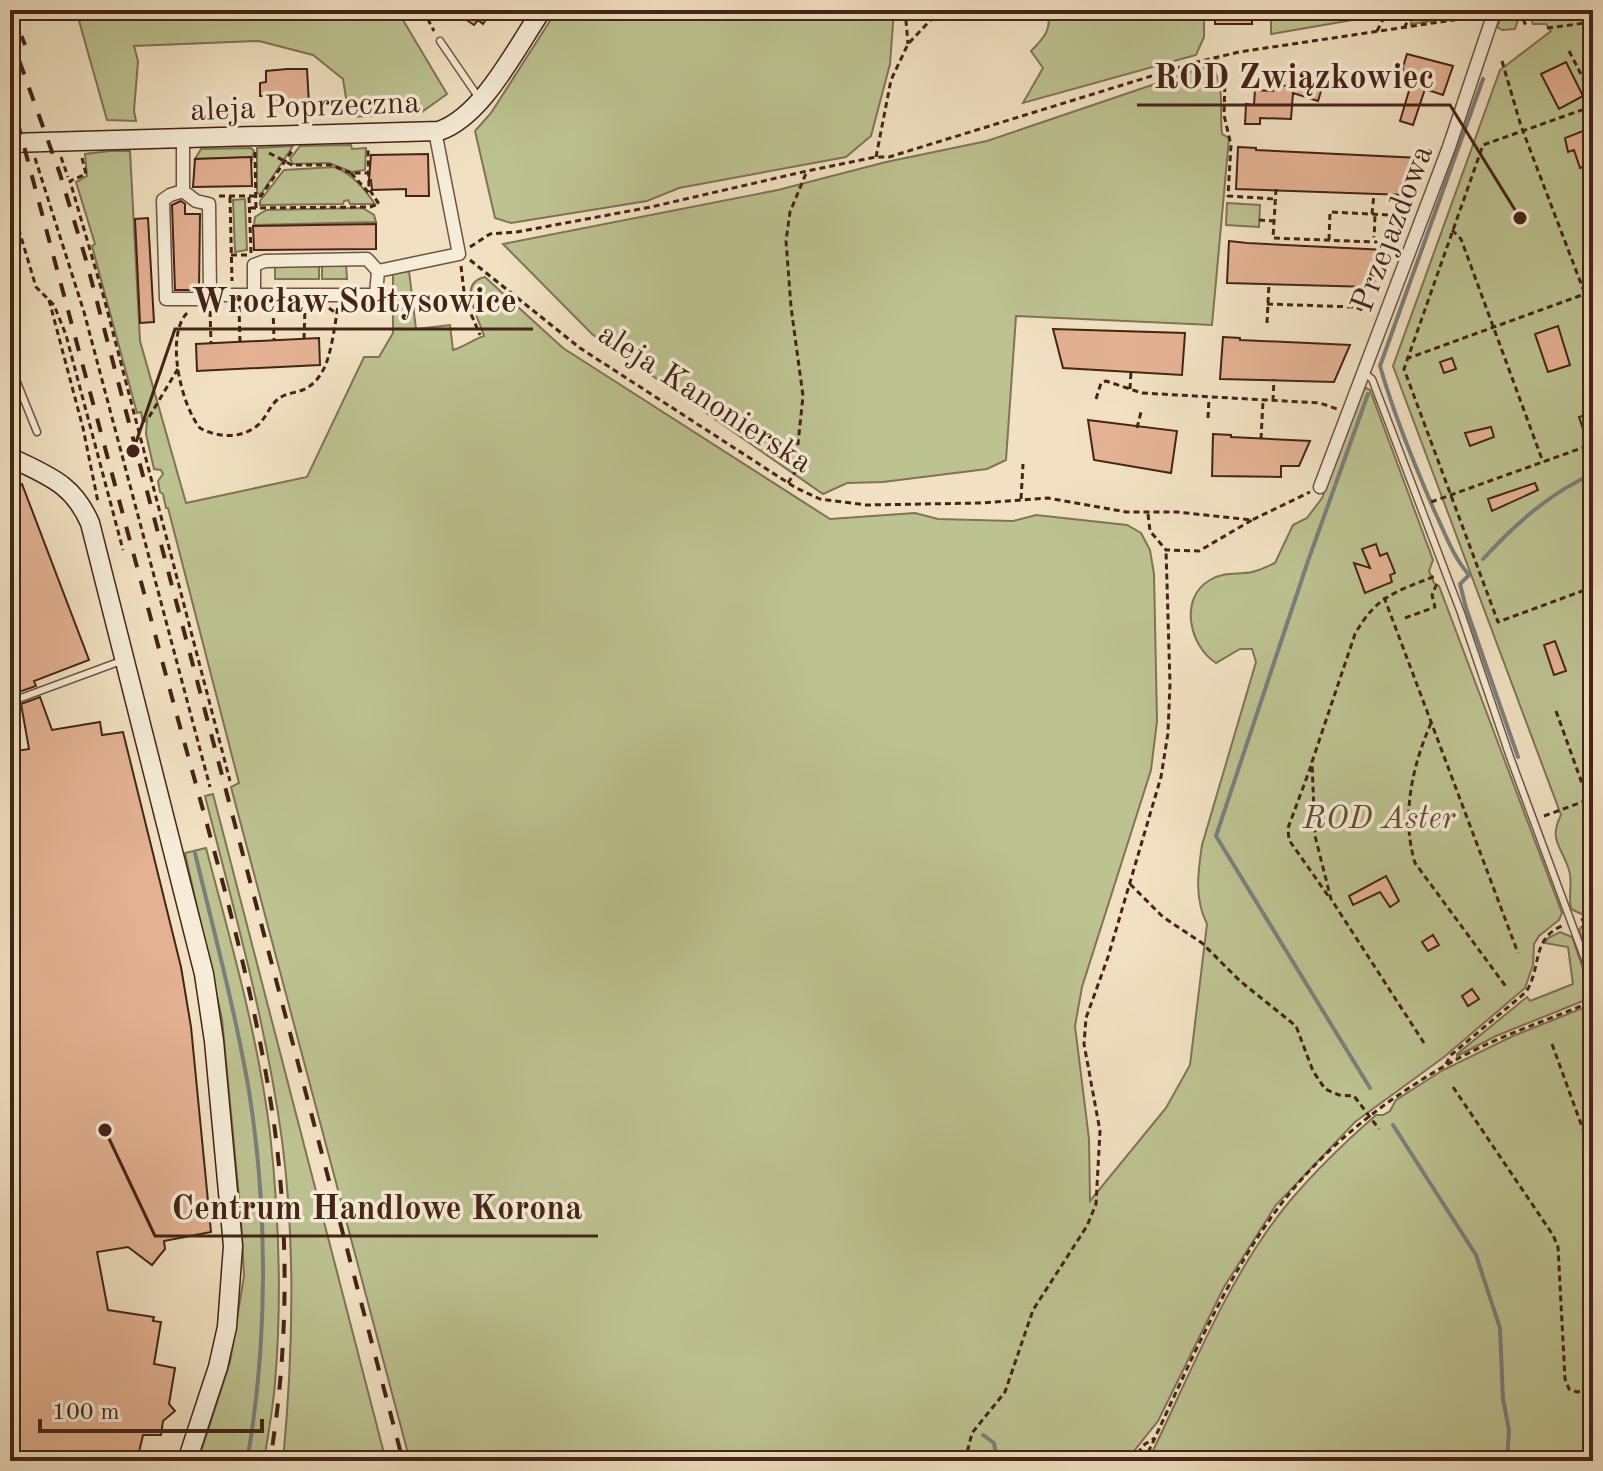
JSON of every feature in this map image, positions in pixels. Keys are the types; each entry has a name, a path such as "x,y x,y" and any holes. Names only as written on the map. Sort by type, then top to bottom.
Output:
{"street":[{"name":"aleja Poprzeczna","path":"10,143 435,131 460,122 481,100 542,10"},
{"name":"Przejazdowa","path":"1320,487 1449,147 1493,15"},
{"path":"378,271 459,254 435,131"},
{"path":"183,139 183,191"},
{"path":"183,191 196,201 209,204 210,299"},
{"path":"183,191 163,200 166,299 210,299 237,292 254,294 273,296 376,295 378,271 367,259 265,261 254,265 254,294"},
{"path":"15,465 60,482 76,498 93,533 204,974 214,1041 233,1246 227,1327 218,1367 187,1461"}],"lane":[{"path":"440,41 481,100"},
{"path":"10,365 37,432"},
{"path":"1363,372 1372,379 1445,572 1593,981"},
{"path":"10,702 125,660"},
{"path":"139,1458 162,1461"}],"path":[{"path":"423,10 440,41"},
{"path":"905,10 908,44"},
{"path":"876,157 891,80 908,44 940,10"},
{"path":"1377,32 1388,10"},
{"path":"1404,28 1414,10"},
{"path":"1519,10 1527,28"},
{"path":"480,335 465,300 459,254 490,234 517,232 651,207 807,171 889,157 1215,57 1493,15"},
{"path":"1547,28 1593,22"},
{"path":"1569,51 1585,82 1593,85"},
{"path":"1215,57 1225,78 1224,115 1231,145 1228,196 1275,199"},
{"path":"1502,61 1523,131 1593,315"},
{"path":"1593,106 1483,145 1404,369 1498,622 1593,587"},
{"path":"313,110 314,123 324,122"},
{"path":"368,142 369,189 373,196"},
{"path":"208,196 261,196 297,143"},
{"path":"255,145 256,208"},
{"path":"263,145 270,153 292,165 331,165 351,173 369,173"},
{"path":"33,150 88,326 210,787"},
{"path":"58,150 68,177"},
{"path":"80,150 86,174 70,181 104,298 230,781"},
{"path":"788,483 795,472 803,396 786,241 790,212 807,171"},
{"path":"250,208 370,207 379,204 351,173"},
{"path":"1276,189 1273,238 1374,242 1374,194"},
{"path":"230,197 232,286 237,292 240,342"},
{"path":"231,255 251,255 249,197"},
{"path":"10,200 36,287 54,305 66,335 123,550"},
{"path":"1329,240 1330,212 1390,215 1412,222"},
{"path":"1259,220 1274,221"},
{"path":"1452,230 1461,239 1543,462"},
{"name":"aleja Kanonierska","path":"479,265 580,348 788,483 820,499 839,504 981,503 1048,498 1100,509 1148,514 1177,512 1252,520"},
{"path":"1267,323 1269,283"},
{"path":"1406,359 1593,291"},
{"path":"304,295 304,339"},
{"path":"211,343 210,299 192,308 177,327 185,404 200,428 223,435 247,432 258,425 280,398 303,392 324,370 340,295"},
{"path":"273,296 274,340"},
{"path":"49,300 101,511"},
{"path":"1267,304 1355,307 1376,316"},
{"path":"328,307 337,314"},
{"path":"149,417 179,367"},
{"path":"1130,389 1131,371"},
{"path":"1273,401 1274,379"},
{"path":"1096,399 1101,383 1106,381 1142,393 1320,403 1340,411"},
{"path":"1208,418 1209,398"},
{"path":"1261,439 1263,401"},
{"path":"1137,428 1141,412"},
{"path":"1420,506 1593,444"},
{"path":"1021,499 1023,464"},
{"path":"1166,550 1199,551 1252,520 1320,487"},
{"path":"965,1461 972,1433 1005,1392 1033,1310 1087,1226 1096,1204 1100,1131 1084,1044 1086,1018 1161,777 1168,733 1170,684 1166,550 1150,531 1148,514"},
{"path":"1405,618 1435,607 1432,595 1445,572"},
{"path":"1424,1043 1289,840 1288,828 1355,634 1366,615 1384,597 1431,577"},
{"path":"1384,597 1518,953"},
{"path":"1534,819 1590,799 1556,711"},
{"path":"1431,723 1413,776 1408,807 1412,855 1507,988"},
{"path":"1312,762 1315,836 1331,899"},
{"path":"1130,884 1163,917 1202,943 1221,964 1296,1026 1313,1071 1325,1089 1339,1095 1354,1096 1379,1129"},
{"path":"1444,1067 1451,1055 1526,992 1534,980 1540,945 1545,936 1572,922"},
{"path":"1144,1461 1232,1281 1255,1243 1285,1199 1340,1140 1393,1098 1444,1067 1501,1038 1593,1001"},
{"path":"1552,1044 1593,1157"},
{"path":"1453,1087 1553,1235 1558,1247 1565,1379 1569,1389 1577,1392 1593,1387"},
{"path":"1131,1461 1145,1444 1155,1438"}],"green space":[{"path":"76,10 397,10 447,94 419,114 349,117 343,79 313,55 259,41 134,46 138,61 136,121 107,120"},
{"path":"557,10 894,10 890,64 871,136 846,157 679,188 647,201 511,223 495,218 475,131 491,113"},
{"path":"1046,10 1204,10 1204,37 1196,55 1023,103 1043,68 1031,51 1048,28"},
{"path":"1271,10 1280,10 1282,15 1310,14 1310,10 1359,10 1359,19 1271,34"},
{"path":"1416,10 1464,10 1458,17 1411,24"},
{"path":"1528,10 1593,10 1593,911 1581,914 1571,909 1570,875 1556,837 1561,815 1393,366 1500,70 1551,31 1546,24 1533,24"},
{"path":"1503,12 1512,12 1518,20 1515,29 1502,30 1497,27"},
{"path":"1211,65 1219,81 1222,134 1229,138 1212,325 1016,316 1006,460 987,469 883,482 847,483 823,494 592,334 503,244 778,190 886,162 987,141"},
{"path":"351,145 352,149 366,148 365,170 352,172 329,163 293,164 290,159 300,146"},
{"path":"293,146 261,194 257,193 257,148"},
{"path":"251,148 254,151 252,160 251,157 195,159 201,149"},
{"name":"ROD Aster","path":"130,151 140,341 186,503 307,477 364,357 379,357 393,333 393,274 409,271 416,329 450,325 453,350 484,336 471,294 476,281 485,277 563,348 830,519 915,513 938,519 1013,521 1036,515 1127,525 1141,533 1150,550 1154,574 1157,721 1151,770 1082,987 1075,1026 1089,1139 1090,1201 1166,1108 1190,1065 1207,924 1199,895 1202,845 1256,662 1252,649 1240,649 1216,663 1207,656 1191,622 1194,598 1200,588 1215,577 1252,572 1275,563 1293,525 1307,518 1322,498 1364,387 1370,390 1433,560 1429,571 1434,583 1439,586 1562,913 1559,920 1534,944 1533,965 1525,988 1444,1057 1355,1122 1276,1205 1224,1287 1158,1421 1126,1461 410,1461 231,787 239,783 168,508 160,492 158,481 163,474 161,470 154,469 146,434 147,419 143,423 141,412 137,413 92,246 95,244 76,182 87,176 85,154"},
{"path":"335,167 363,188 375,204 350,204 348,200 343,204 260,205 284,170"},
{"path":"245,199 247,250 235,252 233,200"},
{"path":"1227,203 1260,205 1259,227 1226,225"},
{"path":"363,208 374,215 376,222 254,225 255,217 266,210"},
{"path":"319,264 319,279 275,279 275,265"},
{"path":"322,264 346,264 347,279 322,279"},
{"path":"213,794 386,1461 283,1461 292,1300 282,1140 258,1010 205,796"},
{"path":"206,848 251,1025 265,1097 273,1164 278,1320 274,1393 264,1461 198,1461 230,1362 244,1276 222,1019 185,853"},
{"path":"1593,921 1593,969 1579,930"},
{"path":"1560,932 1572,937 1593,997 1496,1036 1457,1056 1527,997 1530,1001 1573,984 1568,947 1545,943"},
{"path":"1593,1004 1593,1461 1148,1461 1211,1327 1247,1262 1289,1202 1320,1168 1376,1115 1390,1111 1396,1100 1443,1070 1513,1036"}],"building":[{"path":"452,10 492,10 483,24 478,20 474,25"},
{"path":"1215,10 1252,10 1252,24 1215,24"},
{"path":"1407,54 1453,66 1443,95 1425,89 1413,125 1400,121 1414,74 1402,70"},
{"path":"1566,62 1583,96 1559,109 1541,74"},
{"path":"307,69 309,104 267,106 267,96 260,96 260,83 266,82 266,71"},
{"path":"1310,81 1323,85 1318,101 1293,93 1291,119 1260,118 1260,124 1245,124 1246,104 1254,105 1255,90 1273,91 1273,85 1309,87"},
{"path":"1588,129 1593,142 1593,164 1580,168 1574,150 1568,152 1565,138"},
{"path":"1238,147 1420,158 1406,195 1236,189"},
{"path":"428,154 429,196 406,196 406,189 372,190 369,180 371,155"},
{"path":"251,157 252,186 193,187 195,159"},
{"path":"181,201 185,204 185,214 200,214 199,290 175,290 172,205"},
{"path":"148,218 154,322 140,323 135,219"},
{"path":"376,224 376,249 254,250 253,226"},
{"path":"1229,241 1386,250 1372,287 1227,283"},
{"path":"1558,326 1570,365 1548,372 1535,334"},
{"path":"1053,329 1185,333 1182,375 1063,368"},
{"path":"1223,337 1350,345 1334,382 1220,379"},
{"path":"319,338 320,365 197,371 196,344"},
{"path":"1452,358 1456,369 1444,373 1440,362"},
{"path":"1593,412 1593,426 1583,429 1579,417"},
{"path":"1088,420 1177,431 1171,473 1094,460"},
{"path":"1491,427 1494,437 1470,446 1465,433"},
{"path":"1213,434 1310,441 1299,466 1281,466 1281,477 1212,476"},
{"path":"1535,483 1538,490 1492,511 1488,499"},
{"path":"22,484 89,660 34,681 36,686 19,692 18,687 10,690 10,489"},
{"path":"1376,544 1380,556 1387,553 1395,573 1390,575 1392,582 1365,593 1354,563 1370,568 1362,549"},
{"path":"1555,641 1566,671 1554,675 1544,645"},
{"path":"40,697 52,730 100,722 102,735 123,732 181,967 191,1027 211,1232 164,1241 165,1249 152,1265 128,1247 97,1252 108,1310 154,1317 153,1321 161,1322 154,1364 175,1368 169,1404 175,1411 163,1421 161,1435 143,1435 134,1461 10,1461 10,752 29,749 21,704"},
{"path":"1386,876 1399,901 1390,907 1380,892 1353,905 1349,896"},
{"path":"1433,935 1439,945 1428,951 1422,942"},
{"path":"1472,989 1479,999 1468,1006 1462,996"}],"waterway":[{"path":"1483,79 1380,366 1398,421 1434,510 1453,552 1469,575 1460,584 1466,608 1518,757"},
{"path":"1368,394 1308,561 1216,836 1370,1088"},
{"path":"1483,559 1534,510 1562,490 1593,474"},
{"path":"195,853 249,1091 260,1182 262,1323 247,1461"},
{"path":"1393,1125 1476,1255 1500,1328 1503,1399 1509,1430 1507,1461"},
{"path":"983,1435 994,1443 997,1461"}],"railway":[{"path":"11,10 25,45"},
{"path":"10,35 60,174 86,260 403,1461"},
{"path":"10,94 228,904 266,1074 280,1172 284,1254 283,1338 270,1461"}],"place":[{"name":"ROD Związkowiec","path":"1520,218"},
{"name":"Wrocław Sołtysowice","path":"133,451"},
{"name":"Centrum Handlowe Korona","path":"105,1130"}]}
